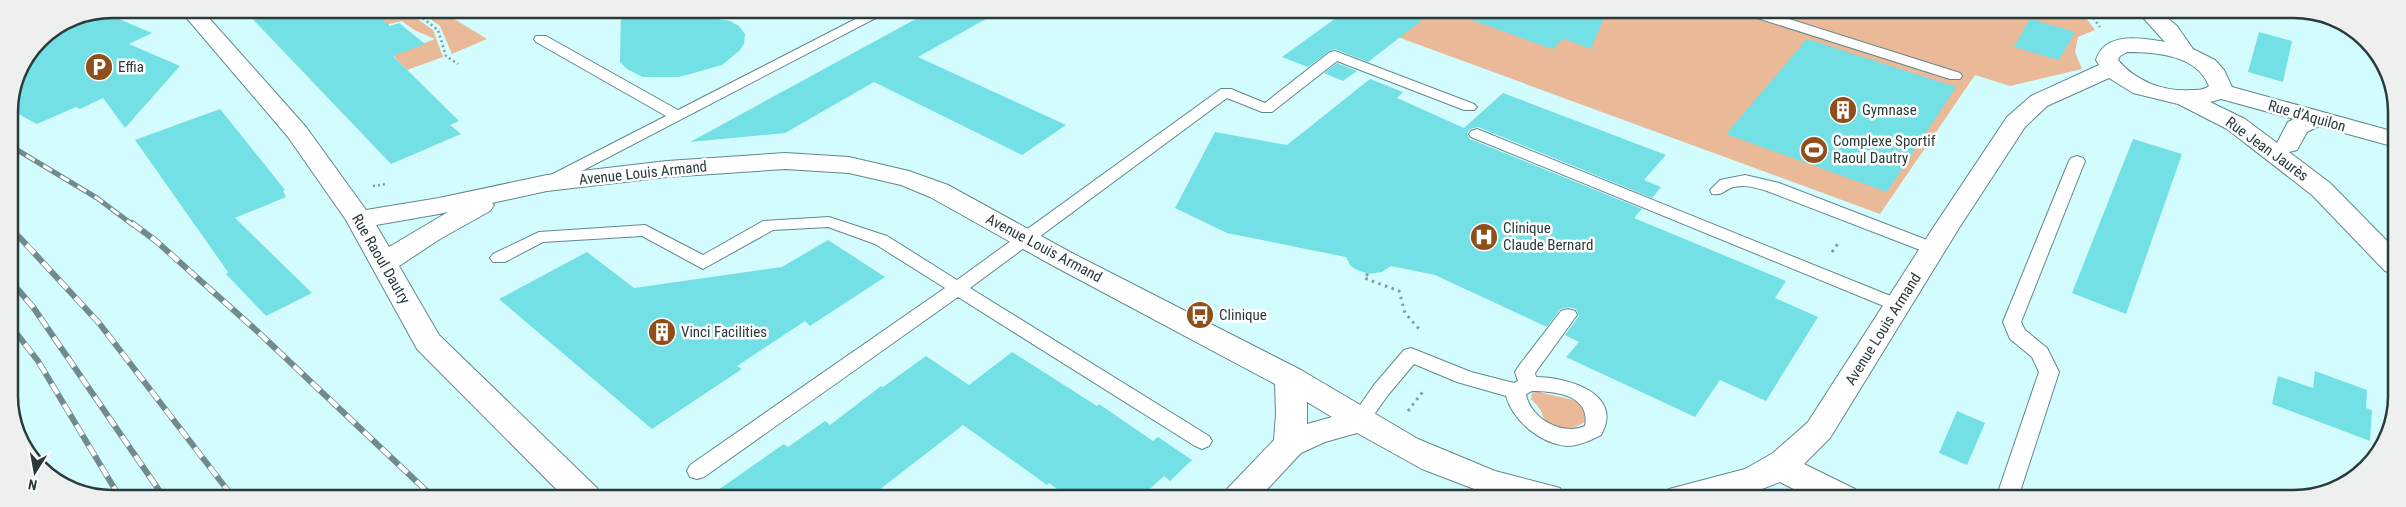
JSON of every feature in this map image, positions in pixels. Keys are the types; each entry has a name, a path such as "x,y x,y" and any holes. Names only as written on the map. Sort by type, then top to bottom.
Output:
{"street":[{"name":"Rue Raoul Dautry","path":"198,18 297,132 359,219 428,342 577,490"},
{"path":"2139,45 2144,28 2142,18"},
{"path":"2155,18 2169,31 2185,54"},
{"path":"2139,45 2157,46 2185,54 2198,60 2216,73 2222,86 2217,92 2203,97 2184,98 2153,91 2138,86 2112,68 2107,60 2109,54 2115,48 2139,45"},
{"name":"Avenue Louis Armand","path":"1721,490 1779,467 1819,430 1897,305 2016,122 2039,101 2112,68"},
{"path":"2039,101 2138,86"},
{"name":"Rue d'Aquilon","path":"2217,92 2388,138"},
{"name":"Rue Jean Jaurès","path":"2217,92 2260,121 2288,145 2305,164 2321,189"},
{"name":"Rue Jean Jaurès","path":"2184,98 2236,124 2321,189 2388,258"},
{"name":"Rue Jean Jaurès","path":"2288,145 2297,127 2315,119"},
{"name":"Avenue Louis Armand","path":"359,219 500,194 547,183 667,169 785,160 849,166 909,179 939,191 1290,378 1330,400 1359,421 1461,473 1512,490"},
{"name":"Avenue Louis Armand","path":"384,263 430,233 500,194"},
{"path":"1290,378 1292,414 1290,444"},
{"path":"1247,490 1290,444 1316,433 1359,421"},
{"path":"1779,467 1826,490"}],"lane":[{"path":"547,183 868,18"},
{"path":"1772,18 1955,76"},
{"path":"542,39 677,116"},
{"path":"697,471 958,288 1226,92 1267,109 1335,55 1470,107"},
{"path":"1477,134 1897,305"},
{"path":"2010,490 2049,372 2040,354 2017,334 2012,322 2077,161"},
{"path":"1718,190 1726,183 1745,180 1773,187 1934,249"},
{"path":"499,258 539,237 645,230 703,263 769,225 829,222 881,240 1202,440"},
{"path":"1359,421 1381,390 1411,355 1476,382 1521,387 1525,372 1568,316"}],"path":[{"path":"423,18 438,30 446,56 458,64"},
{"path":"2093,18 2105,34"},
{"path":"1368,274 1364,278 1399,292 1401,308 1413,324 1428,335"}],"shaded area":[{"path":"383,18 416,18 433,30 443,57 407,70 393,55 435,39 414,30 402,21 371,28 363,25"},
{"path":"429,18 453,18 487,39 452,54 440,26"},
{"name":"Complexe Sportif Raoul Dautry","path":"1346,18 2086,18 2095,30 2078,37 2075,52 2082,69 2010,86 1975,75 1880,214"},
{"path":"1539,392 1577,401 1584,408 1585,421 1571,428 1551,425 1545,420 1537,405 1531,399 1532,393"}],"building":[{"name":"Effia","path":"100,18 117,18 152,33 129,44 180,66 125,128 103,98 80,109 76,107 37,124 18,114 19,93 27,70 37,54 54,37 76,25"},
{"path":"252,18 382,18 390,26 399,23 425,44 393,56 459,121 450,125 461,134 391,164"},
{"path":"621,18 711,18 730,21 739,26 745,34 744,44 739,51 722,65 679,77 643,77 627,69 620,62"},
{"path":"917,18 988,18 918,57 1066,125 1022,155 874,82 785,133 690,142"},
{"path":"1336,18 1425,18 1368,62 1335,49 1329,51 1308,67 1282,57"},
{"path":"1466,18 1604,18 1591,49 1564,39 1552,49"},
{"path":"2030,19 2075,32 2059,60 2014,47"},
{"path":"2259,32 2292,41 2283,82 2248,72"},
{"name":"Gymnase","path":"1807,39 1956,87 1887,192 1726,134"},
{"path":"1337,63 1357,71 1343,81 1324,73"},
{"path":"1370,79 1403,92 1397,98 1464,128 1503,93 1666,155 1644,180 1661,187 1652,198 1478,127 1470,129 1467,133 1470,139 1642,209 1634,218 1786,281 1775,298 1818,317 1766,401 1720,380 1695,417 1566,357 1579,342 1565,335 1579,316 1576,309 1569,307 1560,309 1547,327 1435,275 1391,266 1382,272 1368,274 1355,269 1350,265 1346,257 1227,233 1175,208 1215,132 1287,145"},
{"path":"220,109 285,190 283,191 286,197 235,218 312,293 266,316 226,274 228,272 135,140"},
{"path":"2133,139 2182,154 2126,314 2072,293"},
{"name":"Vinci Facilities","path":"828,240 885,277 810,326 805,321 737,366 742,369 652,429 499,299 587,252 634,288 782,267"},
{"path":"1012,352 1097,406 1099,404 1153,441 1158,437 1192,460 1170,481 1164,476 1149,490 1058,490 1049,483 1047,485 963,425 879,490 718,490 784,444 788,447 825,421 830,425 881,386 883,387 926,356 969,385"},
{"path":"2315,371 2367,390 2366,408 2372,410 2370,441 2272,404 2278,376 2313,388"},
{"path":"1957,411 1985,423 1967,465 1939,453"}],"railway":[{"path":"18,150 97,198 133,225"},
{"path":"132,223 156,241 257,331 426,490"},
{"path":"18,236 99,323 227,490"},
{"path":"18,289 33,307 159,490"},
{"path":"18,335 38,361 115,490"}],"place":[{"name":"Effia","path":"99,67"},
{"name":"Gymnase","path":"1843,110"},
{"name":"Complexe Sportif Raoul Dautry","path":"1814,150"},
{"name":"Clinique Claude Bernard","path":"1484,237"},
{"name":"Clinique","path":"1200,315"},
{"name":"Vinci Facilities","path":"662,332"}]}
